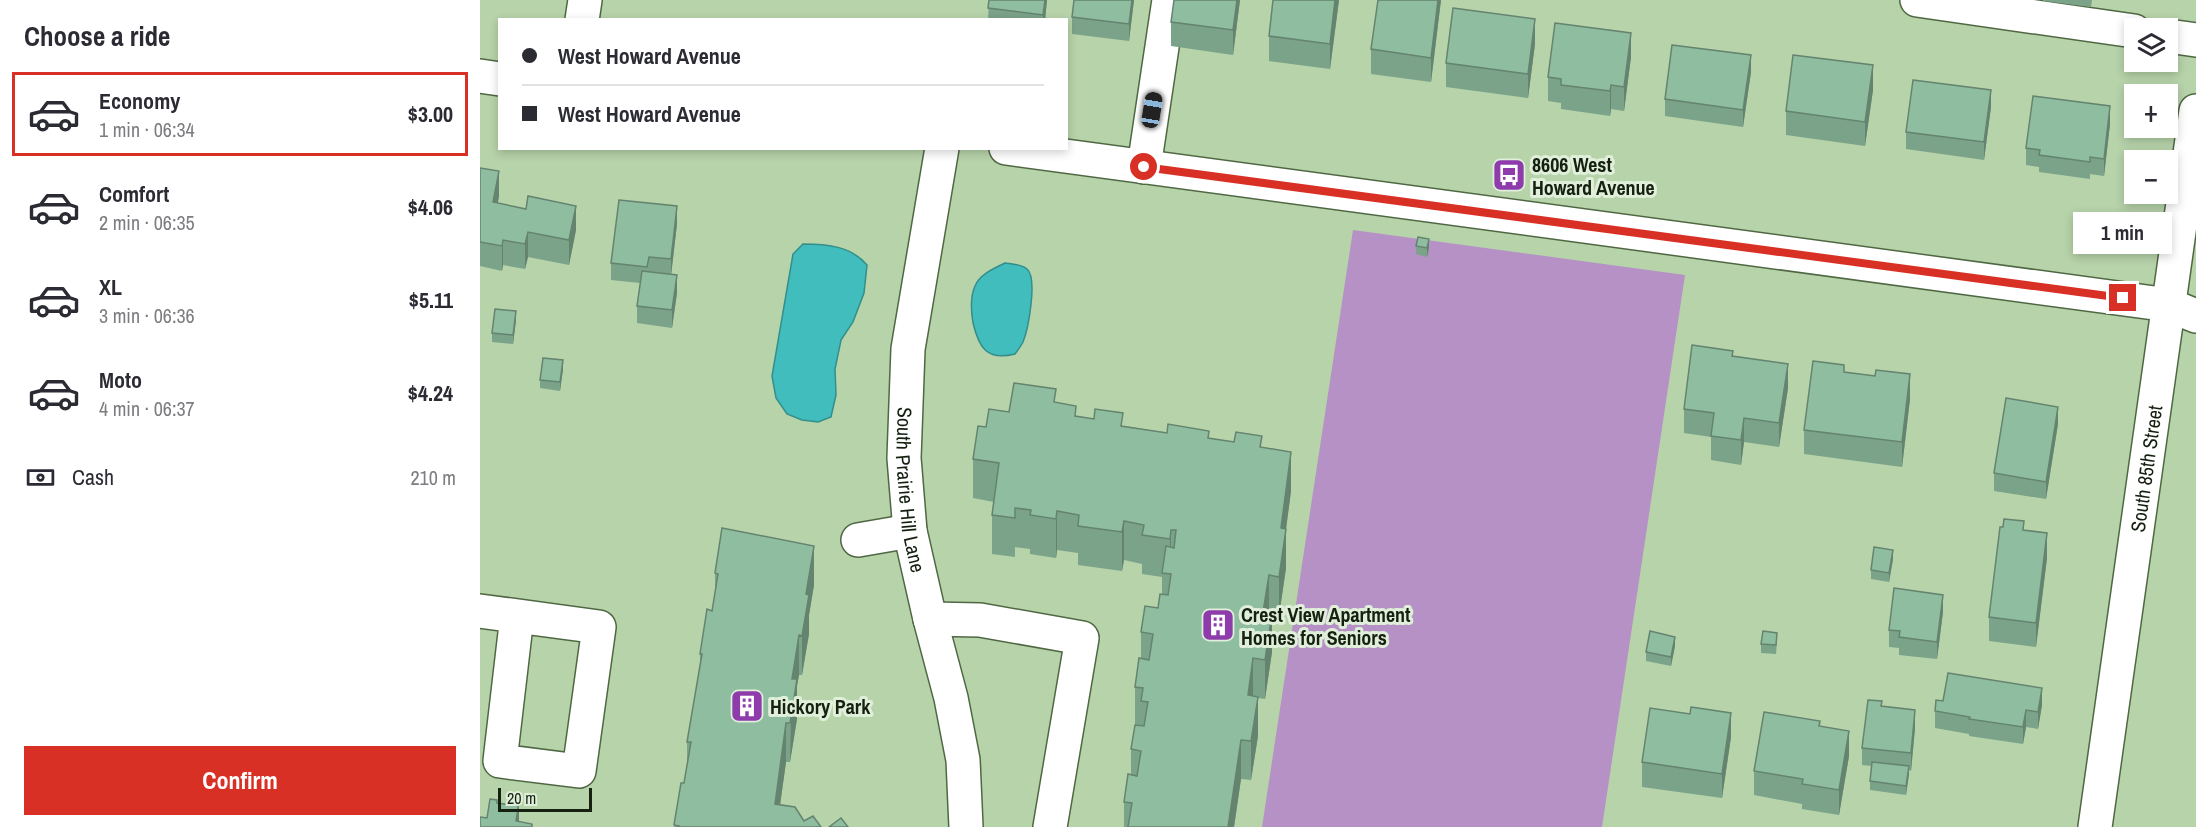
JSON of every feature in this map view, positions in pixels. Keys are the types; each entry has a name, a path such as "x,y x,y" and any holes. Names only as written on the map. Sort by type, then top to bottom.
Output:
{"street":[{"path":"582,18 585,0"},
{"path":"1144,167 1169,0"},
{"path":"1917,0 2124,30"},
{"path":"2178,37 2196,40"},
{"path":"480,76 498,79"},
{"name":"South 85th Street","path":"2095,827 2187,306 2196,111"},
{"name":"South Prairie Hill Lane","path":"942,150 908,349 904,458 910,531 951,698 963,760 966,827"},
{"path":"1021,150 2187,306"},
{"path":"858,540 910,531"},
{"path":"480,611 599,627 579,771 500,761 517,616"},
{"path":"930,619 980,620 1082,638 1050,827"}],"shaded area":[{"path":"1353,230 1685,275 1602,827 1262,827"}],"water":[{"path":"803,244 838,247 854,254 867,265 864,293 853,322 841,340 835,369 836,395 831,417 818,422 802,420 787,414 776,398 772,376 793,254"},
{"path":"1005,263 1027,269 1032,283 1032,293 1023,342 1015,354 997,356 986,350 978,339 971,309 973,290 977,282 988,272"}],"building":[{"path":"989,0 1045,0 1043,15 988,8"},
{"path":"1074,0 1132,0 1129,24 1072,17"},
{"path":"1174,0 1237,0 1233,30 1171,22"},
{"path":"1273,0 1335,0 1330,44 1269,36"},
{"path":"1378,0 1438,0 1431,58 1371,49"},
{"path":"1453,8 1535,19 1528,74 1446,63"},
{"path":"1555,23 1631,33 1624,87 1611,85 1610,91 1561,85 1561,79 1548,77"},
{"path":"1672,45 1751,55 1743,110 1665,99"},
{"path":"1793,55 1873,65 1865,122 1786,111"},
{"path":"1913,80 1991,90 1984,142 1906,132"},
{"path":"2033,96 2110,106 2104,159 2090,157 2090,162 2039,155 2040,150 2026,148"},
{"path":"480,168 499,171 493,202 526,209 528,196 576,206 569,240 528,232 525,244 503,240 502,246 480,242"},
{"path":"619,200 677,206 671,259 649,257 647,267 611,263"},
{"path":"1418,237 1429,239 1427,248 1416,246"},
{"path":"642,271 677,275 672,310 637,306"},
{"path":"495,309 516,311 513,335 492,333"},
{"path":"1692,345 1733,351 1732,356 1788,364 1779,423 1744,418 1741,440 1711,436 1714,413 1684,409"},
{"path":"543,358 563,360 560,382 540,380"},
{"path":"1813,361 1844,365 1844,372 1875,376 1876,370 1910,374 1902,442 1804,430"},
{"name":"Crest View Apartment Homes for Seniors","path":"1014,383 1056,389 1054,402 1076,406 1075,416 1094,419 1095,409 1123,413 1121,426 1167,433 1168,424 1209,431 1208,438 1234,442 1236,432 1262,436 1260,447 1291,452 1281,528 1286,529 1279,577 1269,575 1263,612 1272,613 1265,660 1253,658 1248,695 1258,697 1251,741 1241,740 1228,827 1128,827 1132,803 1124,802 1128,774 1137,776 1141,751 1131,749 1135,725 1144,726 1148,702 1141,701 1143,688 1135,687 1139,658 1149,660 1153,634 1141,632 1145,606 1158,608 1160,594 1168,595 1171,574 1162,573 1166,546 1174,548 1176,530 1171,530 1170,539 1142,535 1144,525 1124,521 1122,532 1078,526 1079,515 1057,511 1056,519 1030,515 1031,510 1015,508 1015,518 992,515 999,463 973,459 978,426 986,427 989,409 1009,412"},
{"path":"2006,398 2058,407 2046,482 1994,473"},
{"path":"2004,519 2024,521 2023,530 2047,533 2036,623 1989,617 2000,527 2003,527"},
{"name":"Hickory Park","path":"722,528 814,546 806,594 809,595 802,636 799,635 792,679 797,679 790,723 786,723 775,804 795,807 804,821 813,816 821,827 678,827 674,825 691,742 687,742 707,609 712,611"},
{"path":"1874,547 1893,550 1889,573 1871,570"},
{"path":"1894,588 1943,595 1937,642 1899,637 1900,631 1889,630"},
{"path":"1650,631 1675,637 1671,657 1646,652"},
{"path":"1763,631 1777,633 1776,645 1761,644"},
{"path":"1948,673 2042,688 2038,712 2026,710 2023,727 1935,711 1936,700 1943,701"},
{"path":"1868,700 1882,701 1881,706 1915,710 1911,753 1862,748"},
{"path":"1691,707 1731,713 1722,774 1642,762 1650,708 1690,714"},
{"path":"1764,712 1820,721 1819,726 1849,731 1839,790 1802,784 1803,779 1754,771"},
{"path":"1872,762 1909,766 1906,786 1870,781"},
{"path":"490,799 497,800 497,803 511,805 512,802 519,802 516,821 532,824 532,827 480,827 480,817 487,818"},
{"path":"841,818 848,827 829,827"}],"place":[{"name":"8606 West Howard Avenue","path":"1509,175"},
{"name":"Crest View Apartment Homes for Seniors","path":"1218,625"},
{"name":"Hickory Park","path":"747,706"}],"route":[{"path":"1144,167 2123,298"}]}
